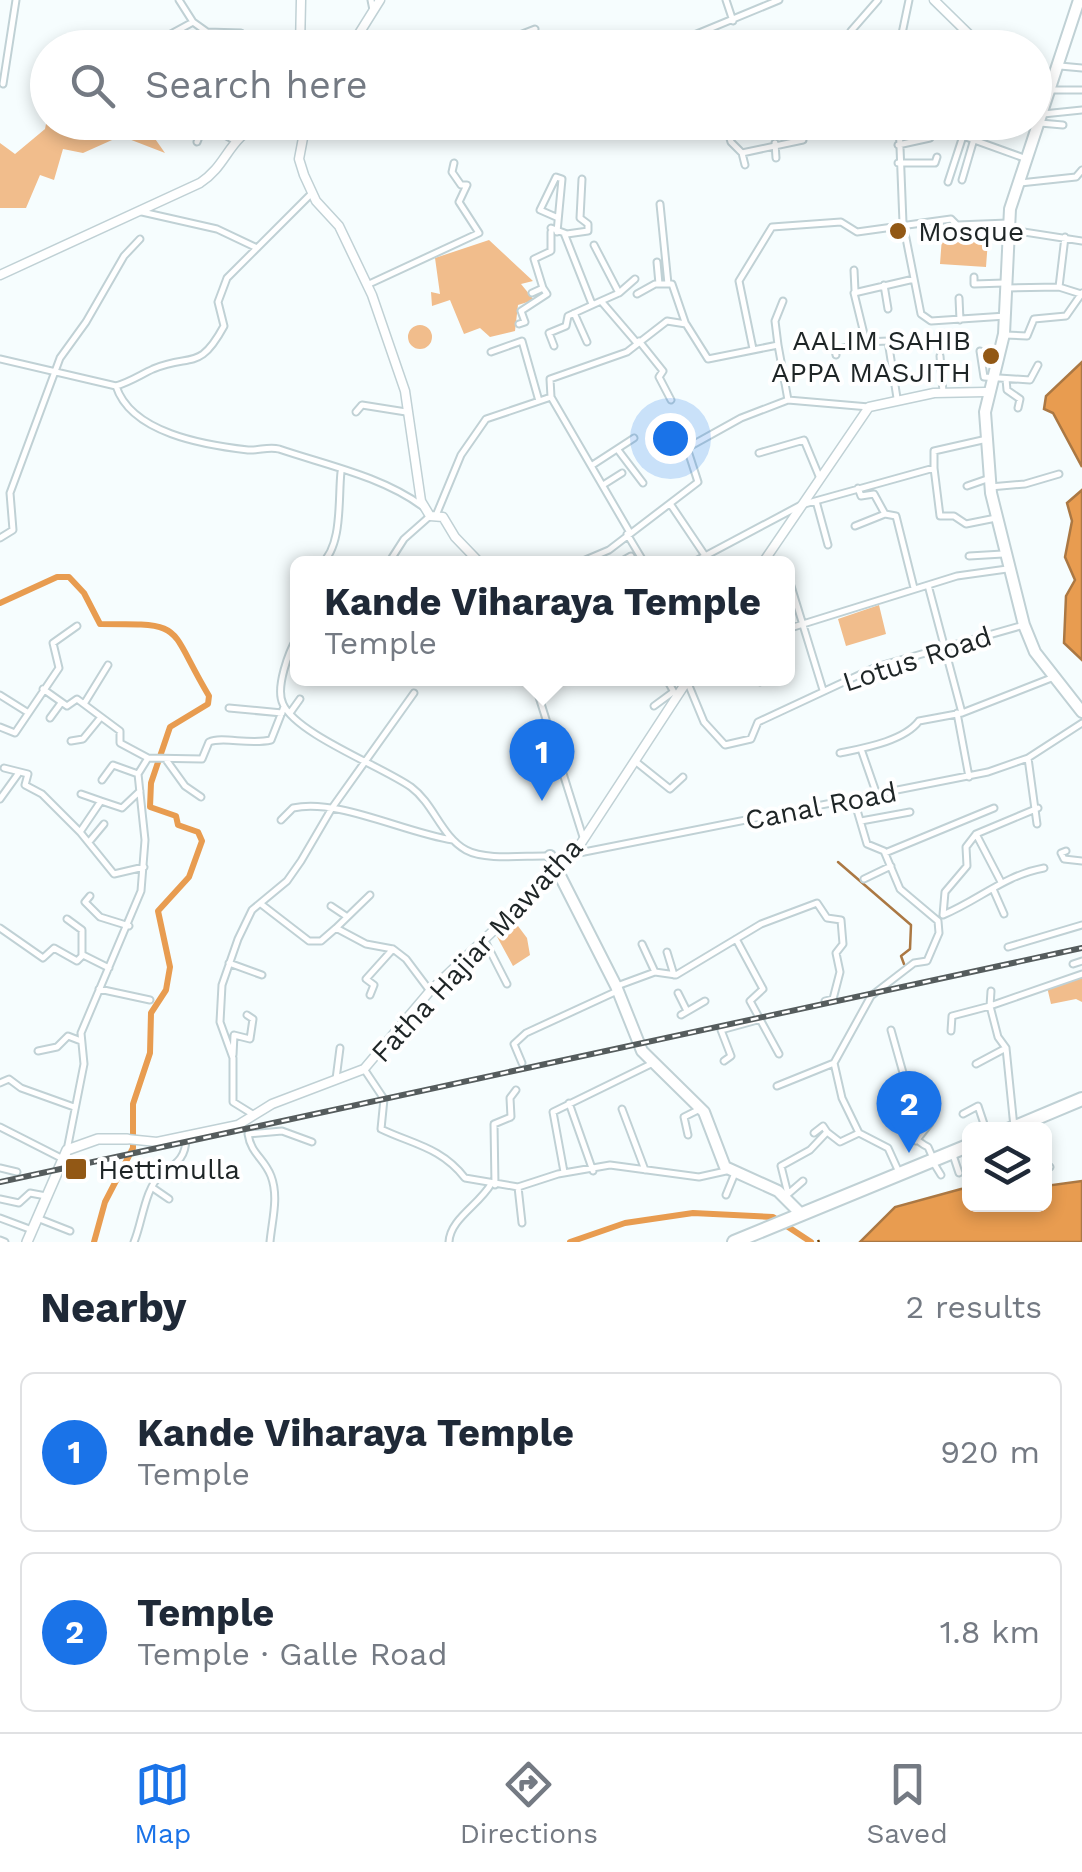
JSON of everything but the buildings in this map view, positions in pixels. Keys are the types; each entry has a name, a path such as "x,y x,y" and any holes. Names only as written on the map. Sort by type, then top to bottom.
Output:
{"highway":[{"path":"1028,1122 1082,1099"},
{"path":"734,1242 962,1148"}],"main road":[{"path":"1052,80 1080,0"},
{"path":"1030,140 1008,226 1004,335 986,392 990,482 1006,569 1024,625 1035,652 1082,712"},
{"path":"550,856 651,1064 700,1108 732,1171 787,1195 798,1214"},
{"path":"27,1242 65,1154 98,1140 133,1140"}],"street":[{"path":"3,84 16,0"},
{"path":"179,0 193,22 204,30"},
{"path":"300,30 301,0"},
{"path":"359,30 372,5 380,0"},
{"path":"726,0 733,21"},
{"path":"706,30 779,0"},
{"path":"852,30 878,0"},
{"path":"902,30 909,0"},
{"path":"934,0 965,30"},
{"path":"178,30 193,22"},
{"path":"1057,66 1082,68"},
{"path":"1052,90 1082,90"},
{"path":"1052,116 1082,110"},
{"path":"1052,118 1062,125"},
{"path":"0,275 210,177 234,140"},
{"path":"303,140 299,159 312,193 339,226 367,285 405,391 406,412 431,513"},
{"path":"731,140 742,153 745,165"},
{"path":"742,153 775,143 804,140"},
{"path":"898,140 903,223 924,318 1006,316"},
{"path":"898,145 921,140"},
{"path":"948,182 962,140"},
{"path":"962,180 974,140 1024,158"},
{"path":"775,143 776,158"},
{"path":"898,162 935,163 937,157"},
{"path":"367,285 479,232 459,202 466,185 461,185 452,172 454,164"},
{"path":"1016,182 1076,178 1082,170"},
{"path":"519,324 525,322 521,311 547,294 534,259 551,252 560,220 540,210 556,177 562,179 556,217"},
{"path":"543,238 555,231 582,233 589,227 580,218 582,179"},
{"path":"0,358 116,386 156,368 195,362 207,352 224,326 218,302 227,278 312,193"},
{"path":"660,204 668,284 705,358 778,345"},
{"path":"129,213 146,212 217,228 240,236 257,248"},
{"path":"753,349 740,281 772,227 841,222 857,232 948,219 957,225 1008,226 1082,240"},
{"path":"555,231 592,304"},
{"path":"1058,287 1065,237"},
{"path":"0,538 13,530 10,492 54,373 124,256 140,239"},
{"path":"594,245 619,293"},
{"path":"657,262 658,284"},
{"path":"854,270 866,342"},
{"path":"974,277 974,284 1058,287 1081,294 1066,316 1034,319 1027,336 1004,335"},
{"path":"554,346 549,333 566,326 566,317 619,293 635,279"},
{"path":"855,290 914,280"},
{"path":"637,294 658,284 668,284"},
{"path":"884,284 888,309"},
{"path":"532,292 543,288"},
{"path":"959,298 960,320"},
{"path":"783,300 775,321 788,400"},
{"path":"601,301 663,371 659,377 670,400"},
{"path":"574,312 587,342"},
{"path":"641,556 593,464 550,397 550,380 627,352 667,321 686,324"},
{"path":"490,352 522,341 539,401"},
{"path":"836,355 835,350 843,346 888,341 897,398"},
{"path":"980,351 982,376 1042,382"},
{"path":"940,356 943,392"},
{"path":"1030,380 1038,365"},
{"path":"1016,380 1019,368"},
{"path":"1006,379 1007,390 1020,400 1018,408"},
{"path":"116,386 122,403 153,427 249,450 275,448 341,472 371,478 431,513 473,556"},
{"path":"597,556 698,482 689,446 788,400 870,407 897,398 943,392 986,392"},
{"path":"393,556 404,539 431,513 461,455 486,419 550,397"},
{"path":"356,412 362,405 406,412"},
{"path":"767,556 870,407"},
{"path":"593,464 634,438"},
{"path":"987,439 934,450 940,516 954,516 966,524 1011,524"},
{"path":"759,453 805,440 820,475 830,480"},
{"path":"618,450 642,484"},
{"path":"701,556 800,505 934,468"},
{"path":"330,556 341,472"},
{"path":"603,485 622,473"},
{"path":"967,486 990,482 1026,484 1059,474"},
{"path":"858,487 861,496 874,494 885,514"},
{"path":"816,501 828,545"},
{"path":"671,505 704,554"},
{"path":"856,526 885,514 896,516 914,588"},
{"path":"969,556 1003,554"},
{"path":"795,626 928,584 1006,569"},
{"path":"928,584 960,713 969,776"},
{"path":"795,598 823,690"},
{"name":"Lotus Road","path":"690,686 704,722 725,745 751,739 758,722 876,667 1024,625"},
{"path":"0,727 15,733 60,667 52,643 76,626"},
{"path":"43,689 67,706 77,698 120,732 120,743 149,757 166,761 202,759 209,742 216,738 240,744 271,740 283,710 281,690 290,661"},
{"path":"84,704 108,665"},
{"path":"840,752 860,749 914,728 918,721 960,713 1054,677"},
{"path":"536,686 580,817 583,840"},
{"path":"654,706 675,694 670,686"},
{"name":"Fatha Hajiar Mawatha","path":"133,1140 186,1136 238,1125 272,1104 364,1069 430,991 574,854 682,686"},
{"path":"233,1058 220,1022 229,963 252,910 287,881 332,808 368,764 414,693"},
{"path":"27,694 35,700"},
{"path":"0,695 28,712"},
{"path":"290,712 300,699"},
{"path":"50,718 61,702"},
{"path":"229,708 290,712 410,787 431,805 455,840 471,852 550,856"},
{"path":"72,742 83,739 101,717"},
{"name":"Canal Road","path":"574,854 969,776 1028,758 1082,723"},
{"path":"234,750 240,744"},
{"path":"860,749 877,796"},
{"path":"1,1130 65,1154 84,1064 82,1041 99,989 142,891 138,774 149,757"},
{"path":"1028,758 1038,824"},
{"path":"166,761 185,786 201,798"},
{"path":"635,761 670,789 683,777"},
{"path":"102,780 113,765 138,774"},
{"path":"4,768 28,774 25,785 42,794 116,875 144,867"},
{"path":"0,799 18,774"},
{"path":"81,794 122,808 140,791"},
{"path":"854,800 869,846 885,853 900,888 941,918"},
{"path":"80,832 101,801"},
{"path":"281,820 293,808 332,808 415,835 455,840"},
{"path":"885,853 994,808"},
{"path":"777,1086 834,1063 871,996 914,964 926,961 939,933 945,892 967,866 966,847 976,834 1038,808"},
{"path":"861,821 910,812"},
{"path":"89,842 104,824"},
{"path":"976,834 1001,882"},
{"path":"1066,851 1061,853 1064,860 1082,861"},
{"path":"864,880 891,866"},
{"path":"941,918 1001,882 1044,868"},
{"path":"993,889 1004,914"},
{"path":"260,904 309,942 321,941 370,894"},
{"path":"90,896 86,902 100,917 129,926"},
{"path":"522,1062 514,1044 526,1033 635,978 656,972 674,975 761,924 816,903 827,918 841,920 843,944 836,953 840,972 833,1000 826,1002"},
{"path":"331,906 346,916"},
{"path":"68,919 82,930 82,956"},
{"path":"1008,947 1082,925"},
{"path":"0,928 43,958 52,948 76,960 82,956"},
{"path":"336,928 366,944 393,949 406,958 430,991"},
{"path":"736,939 763,989 750,1000 779,1054"},
{"path":"484,942 507,984"},
{"path":"642,944 656,972"},
{"path":"370,994 374,985 366,980 393,949"},
{"path":"667,952 674,975"},
{"path":"82,956 108,968"},
{"path":"400,965 406,958"},
{"path":"1073,964 1082,962"},
{"path":"229,963 262,975"},
{"path":"951,1032 952,1016 1082,974"},
{"path":"99,989 150,1000"},
{"path":"991,991 990,1006 998,1037 1006,1048 1011,1122"},
{"path":"678,993 684,1013 706,1000"},
{"path":"247,1015 254,1019 250,1039 234,1035 233,1102 254,1115"},
{"path":"724,1062 731,1056 721,1030 761,1019"},
{"path":"891,1030 905,1080 895,1103 916,1141 928,1146 941,1176"},
{"path":"43,1044 36,1054 57,1047 68,1036 82,1041"},
{"path":"335,1082 340,1048"},
{"path":"976,1064 1006,1048"},
{"path":"834,1063 842,1098 860,1133 888,1148 899,1173"},
{"path":"564,1174 553,1112 651,1064"},
{"path":"364,1069 384,1099 381,1128 400,1138 412,1138 454,1164 465,1178 518,1187 610,1165 699,1177 732,1171 726,1195"},
{"path":"0,1083 9,1079 21,1088 74,1108"},
{"path":"449,1242 452,1229 493,1184 494,1124 511,1117 510,1098 516,1090"},
{"path":"570,1104 592,1170"},
{"path":"963,1114 978,1106 983,1122"},
{"path":"688,1136 684,1117 700,1108"},
{"path":"622,1109 645,1170"},
{"path":"916,1141 930,1123"},
{"path":"814,1132 823,1126 840,1142 860,1133"},
{"path":"270,1242 275,1190 270,1173 251,1154 248,1134 282,1131 312,1142"},
{"path":"802,1182 787,1195 781,1166 810,1150 826,1132"},
{"path":"134,1242 153,1188 158,1178 180,1159 186,1136"},
{"path":"952,1152 959,1173"},
{"path":"0,1168 18,1172"},
{"path":"518,1187 522,1224"},
{"path":"153,1188 169,1199"},
{"path":"0,1199 19,1203 30,1193 46,1196"},
{"path":"0,1218 32,1230"},
{"path":"37,1218 70,1231"}],"shaded area":[{"path":"32,140 112,140 83,153 63,149 54,180 40,175 26,208 0,208 0,143 15,154"},
{"path":"131,140 156,140 165,153"},
{"path":"942,237 988,240 986,267 940,264"},
{"path":"489,240 533,281 521,284 534,300 518,305 515,331 490,337 480,328 464,334 450,300 432,306 431,292 440,294 435,258"},
{"path":"420,325 432,337 420,349 408,337"},
{"path":"1082,362 1082,467 1053,413 1044,409 1046,396"},
{"path":"1082,490 1082,660 1064,643 1066,596 1075,580 1065,557 1072,521 1067,503"},
{"path":"879,605 886,634 846,646 838,619"},
{"path":"512,918 527,938 530,955 513,966 495,933"},
{"path":"1082,977 1082,1002 1076,999 1051,1004 1047,987"},
{"path":"1082,1181 1082,1242 860,1242 895,1207 961,1189 962,1212 1052,1212 1052,1185"}],"waterway":[{"path":"0,603 57,577 69,577 84,593 100,624 148,625 171,633 209,696 208,704 170,727 151,783 150,807 176,816 178,825 198,832 202,841 189,877 158,911 170,967 166,990 151,1013 150,1053 133,1104 133,1148 105,1202 94,1242"},
{"path":"838,862 911,925 910,949 901,956 904,964"},
{"path":"570,1242 625,1223 693,1213 773,1217 811,1242"}],"railway":[{"path":"0,1182 1082,948"}],"place":[{"name":"Mosque","path":"898,231"},
{"name":"AALIM SAHIB APPA MASJITH","path":"991,356"},
{"name":"Kande Viharaya Temple","path":"542,801"},
{"name":"Temple","path":"909,1153"},
{"name":"Hettimulla","path":"76,1169"}]}
